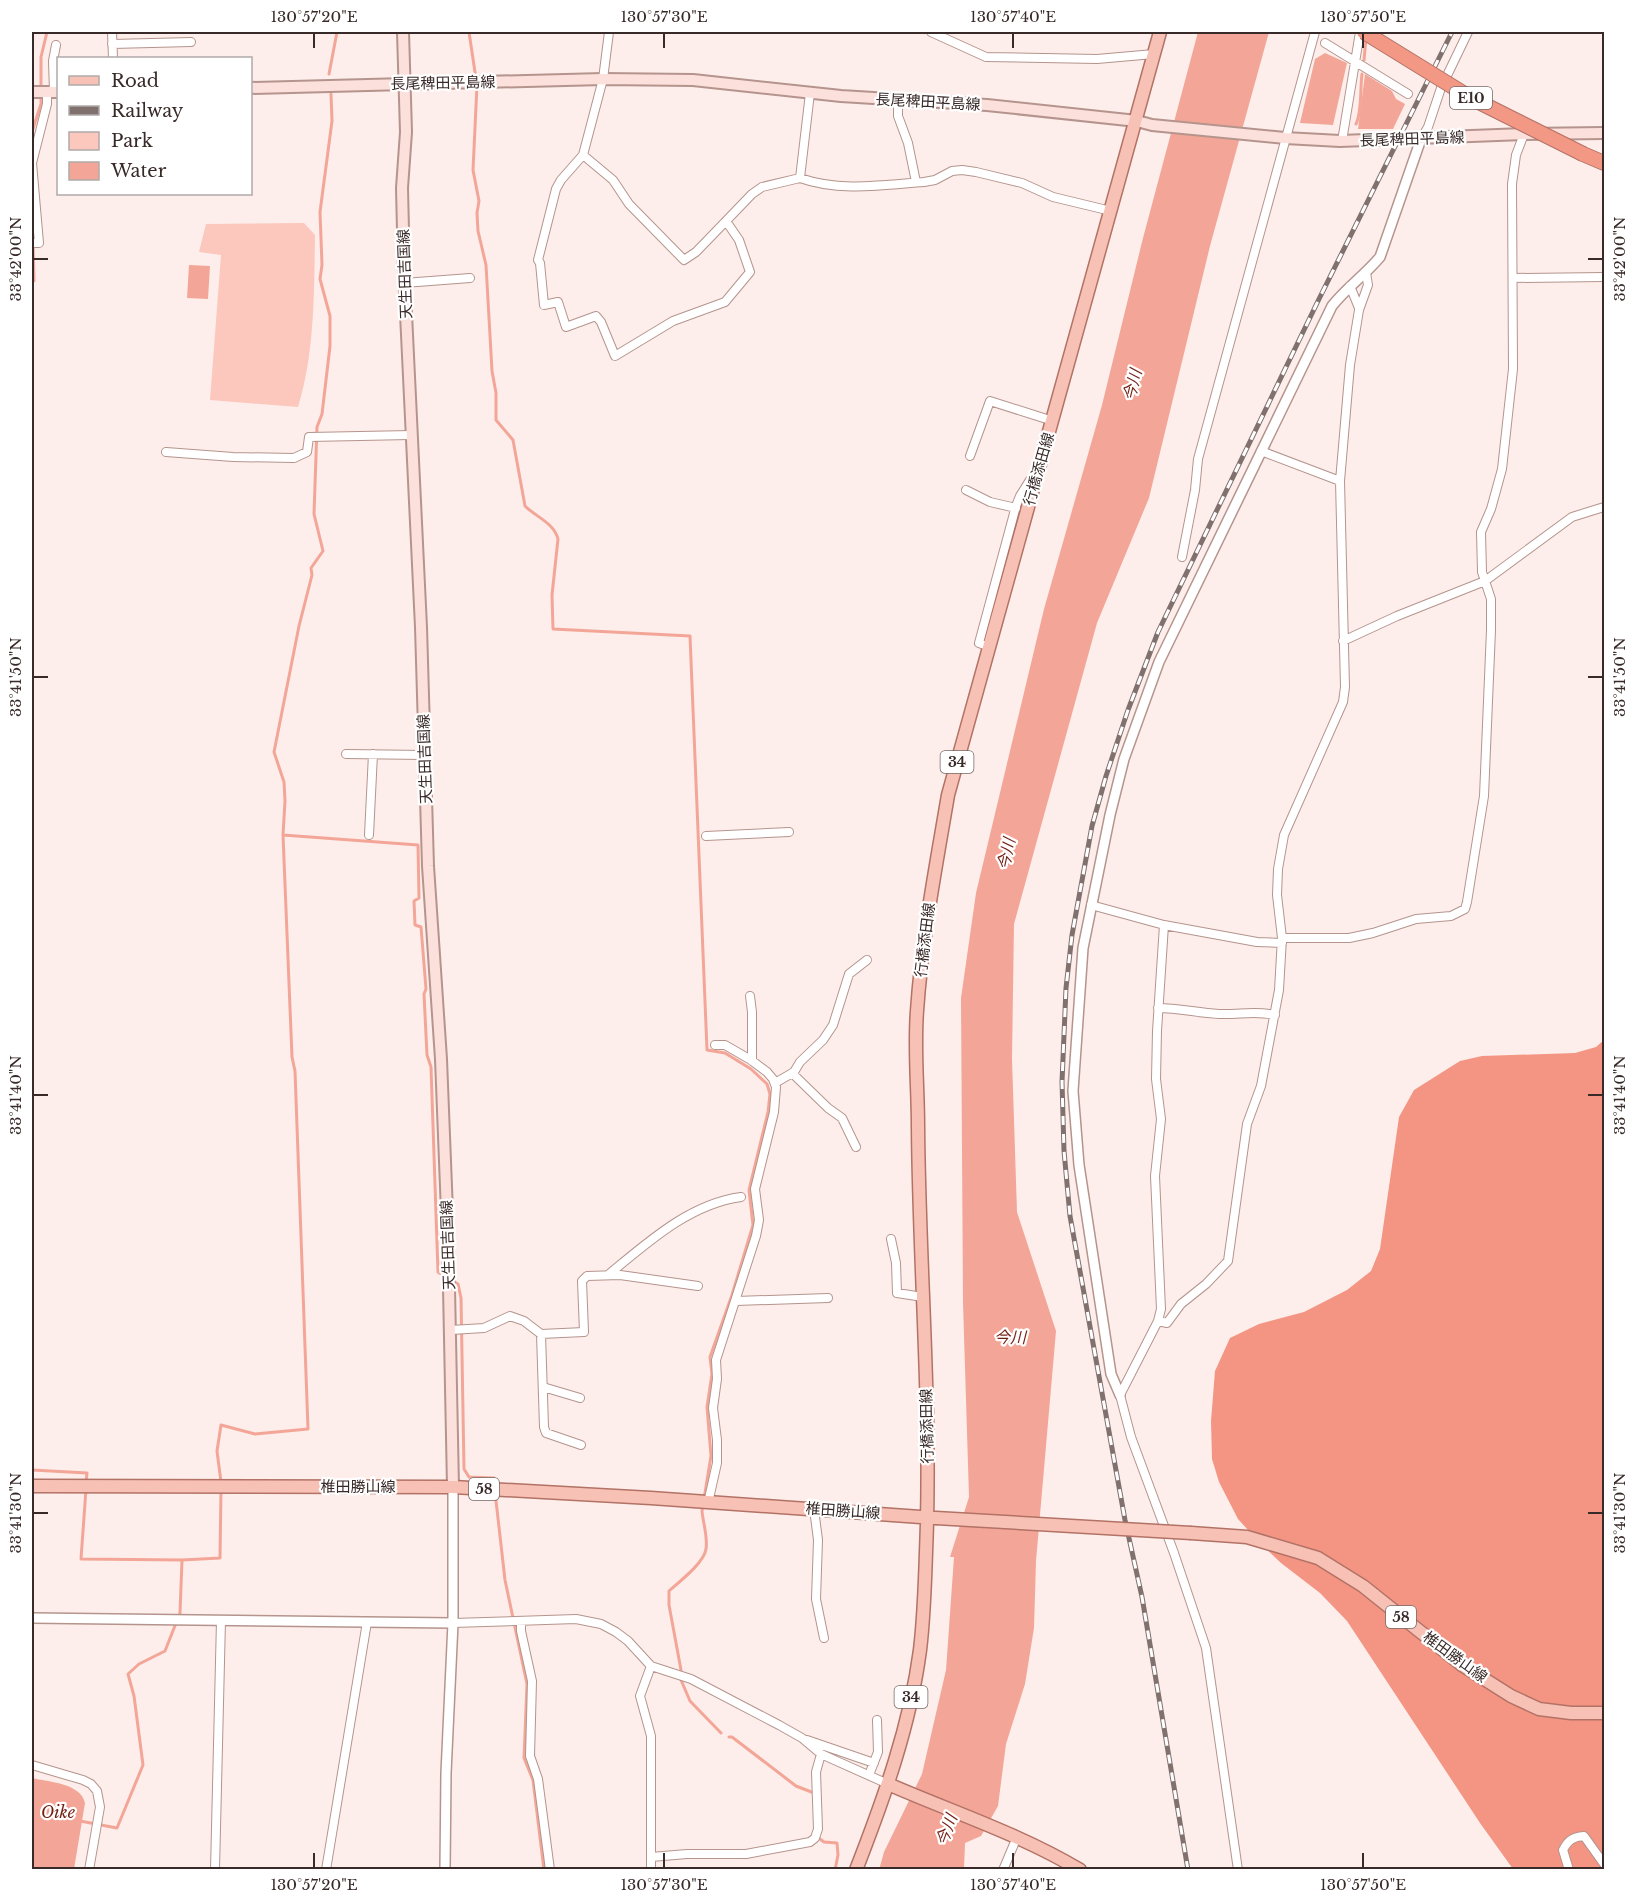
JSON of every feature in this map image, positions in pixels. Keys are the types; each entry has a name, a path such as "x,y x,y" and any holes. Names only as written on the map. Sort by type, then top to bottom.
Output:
{"highway":[{"name":"E10","path":"1362,32 1471,98 1605,163"}],"main road":[{"name":"天生田吉国線","path":"403,32 406,84 406,132 402,188 404,283 428,866 441,1059 451,1330 453,1487"},
{"name":"行橋添田線","path":"856,1869 892,1785 919,1653 932,1517 918,1164 917,1013 931,890 948,795 1160,32"},
{"name":"長尾稗田平島線","path":"252,88 693,80 810,93 987,105 1282,138 1341,141 1605,133"},
{"path":"32,92 53,92"},
{"name":"椎田勝山線","path":"32,1486 453,1487 1247,1537 1318,1558 1363,1586 1461,1665 1511,1696 1539,1708 1570,1713 1605,1713"},
{"path":"892,1785 1017,1837 1080,1869"}],"street":[{"path":"112,32 113,57"},
{"path":"609,32 603,80 583,155 556,189 538,260 544,305 558,302 566,327 596,316 601,322 615,356 673,321 724,302 750,272 739,240 726,221"},
{"path":"931,32 986,57 1097,59 1154,54"},
{"path":"1182,557 1195,490 1198,459 1282,138 1314,32"},
{"path":"1341,141 1362,32"},
{"path":"1238,1869 1206,1648 1111,1374 1079,1165 1073,1091 1083,948 1110,815 1124,759 1159,662 1332,306 1380,257 1421,139 1428,128 1441,88 1468,32"},
{"path":"112,44 191,42"},
{"path":"1324,43 1408,94"},
{"path":"32,243 39,243 32,163 47,104 53,92 53,61 56,45"},
{"path":"800,178 810,93"},
{"path":"898,100 898,116 908,143 916,182"},
{"path":"1091,905 1164,925 1257,942 1349,938 1416,919 1450,916 1465,909 1484,796 1491,599 1482,572 1481,532 1491,509 1502,469 1513,369 1512,184 1516,155 1524,134"},
{"path":"583,155 613,180 629,204 684,260 696,252 752,194 762,187 800,178 817,184 839,187 935,180 952,171 969,171 1022,183 1053,197 1112,211"},
{"path":"1158,1321 1167,1323 1181,1304 1206,1284 1228,1261 1247,1124 1261,1086 1275,1015 1282,940 1277,895 1281,848 1284,835 1343,702 1345,687 1340,481 1350,365 1359,309 1368,285 1366,273"},
{"path":"1513,278 1605,277"},
{"path":"404,283 470,278"},
{"path":"1350,286 1359,309"},
{"path":"970,456 990,401 1053,421"},
{"path":"166,452 233,457 294,458 307,452 309,437 411,435"},
{"path":"1261,451 1340,481"},
{"path":"990,647 979,644 1016,508 1030,480 1036,481"},
{"path":"966,490 990,502 1016,508"},
{"path":"1343,641 1397,616 1485,581 1572,517 1605,507"},
{"path":"346,754 425,755"},
{"path":"369,835 373,754"},
{"path":"706,836 789,832"},
{"path":"1120,1395 1158,1321 1161,1293 1155,1176 1161,1119 1156,1079 1164,925"},
{"path":"775,1083 792,1073 823,1040 833,1025 849,974 867,960"},
{"path":"750,996 752,1061"},
{"path":"1158,1008 1218,1014 1248,1011 1275,1015"},
{"path":"708,1503 717,1463 714,1408 716,1360 754,1245 759,1220 755,1189 777,1095 775,1083 767,1072 725,1045 715,1045"},
{"path":"792,1073 828,1108 842,1118 856,1147"},
{"path":"608,1275 640,1248 696,1210 722,1199 741,1197"},
{"path":"891,1239 896,1263 897,1293 923,1297"},
{"path":"451,1330 484,1328 510,1316 524,1321 541,1334 584,1332 582,1281 587,1276 608,1275 698,1286"},
{"path":"736,1301 828,1298"},
{"path":"541,1334 546,1433 581,1445"},
{"path":"543,1387 580,1398"},
{"path":"445,1869 446,1773 453,1623 453,1487"},
{"path":"814,1509 818,1540 816,1599 824,1638"},
{"path":"32,1618 453,1623 509,1623 576,1619 601,1624 628,1641 651,1666 691,1678 802,1738 874,1763"},
{"path":"215,1869 221,1620"},
{"path":"520,1621 532,1681 530,1756 538,1779 550,1869"},
{"path":"326,1869 367,1622"},
{"path":"651,1666 640,1696 651,1736 651,1869"},
{"path":"869,1775 878,1752 877,1720"},
{"path":"802,1738 821,1754 892,1785"},
{"path":"651,1857 687,1854 746,1854 810,1842 815,1838 818,1829 816,1772 821,1754"},
{"path":"32,1766 82,1780 91,1784 97,1791 100,1807 89,1869"},
{"path":"1569,1869 1563,1850 1573,1837 1584,1836 1605,1864"},
{"path":"1003,1869 1017,1837"}],"green space":[{"path":"304,223 315,235 314,300 308,365 298,407 210,400 221,255 199,252 206,224"}],"shaded area":[{"path":"1604,1040 1604,1869 1513,1869 1480,1823 1347,1621 1320,1593 1281,1563 1238,1519 1219,1482 1212,1459 1211,1421 1215,1371 1230,1338 1259,1324 1304,1312 1347,1290 1371,1271 1380,1249 1399,1117 1414,1090 1460,1061 1482,1056 1575,1053 1596,1047"}],"water":[{"name":"今川","path":"1198,32 1269,32 1210,246 1149,498 1097,623 1014,924 1012,1059 1017,1212 1056,1331 1036,1561 1034,1628 1025,1684 1006,1744 998,1806 981,1836 965,1843 964,1869 879,1870 884,1852 922,1774 946,1670 954,1557 950,1557 969,1497 963,1303 961,998 976,893 1044,609 1102,405 1143,238"},
{"path":"1325,53 1347,63 1333,125 1300,123 1315,59"},
{"path":"1365,74 1392,91 1396,99 1405,104 1393,129 1358,129"},
{"path":"189,265 210,266 208,299 187,298"},
{"name":"Oike","path":"32,1778 63,1784 82,1796 85,1803 74,1869 32,1869"}],"waterway":[{"path":"32,132 41,104 41,57 47,32"},
{"path":"329,74 337,32"},
{"path":"469,32 476,79"},
{"path":"1364,60 1366,38"},
{"path":"1356,124 1360,107 1362,74"},
{"path":"477,85 473,170 479,201 478,231 486,265 496,420 513,440 525,506 549,524 558,539 552,595 553,629 690,636 707,1050 725,1053 751,1069 767,1084 770,1094 768,1112 749,1190 753,1225 710,1357 712,1374 707,1407 711,1456 704,1499"},
{"path":"221,1482 217,1451 221,1425 255,1434 308,1429 295,1071 292,1057 283,835 285,801 284,782 274,752 299,626 312,575 311,568 323,551 314,514 317,427 322,414 330,346 330,316 320,279 322,265 320,212 332,121 331,94"},
{"path":"32,206 34,281"},
{"path":"283,835 418,845 419,898 414,901 415,925 421,927 426,989 424,994 427,1055 431,1067 438,1272 447,1278"},
{"path":"453,1281 458,1284 461,1298 464,1469 469,1477 494,1478 495,1486"},
{"path":"32,1470 87,1473 86,1483"},
{"path":"80,1821 117,1828 143,1765 134,1696 128,1674 139,1664 165,1651 180,1613 182,1560 81,1559 86,1489"},
{"path":"182,1560 220,1558 221,1489"},
{"path":"495,1492 505,1580 527,1684 524,1758 533,1780 544,1870"},
{"path":"681,1670 669,1605 669,1591 701,1560 706,1549 703,1505"},
{"path":"681,1680 690,1701 721,1733"},
{"path":"729,1737 796,1786 814,1793"},
{"path":"820,1839 824,1842 837,1843 838,1855 835,1870"}],"railway":[{"path":"1188,1870 1142,1597 1125,1520 1070,1216 1064,1151 1062,1082 1066,988 1072,935 1092,826 1106,776 1158,632 1319,299 1452,32"}]}
